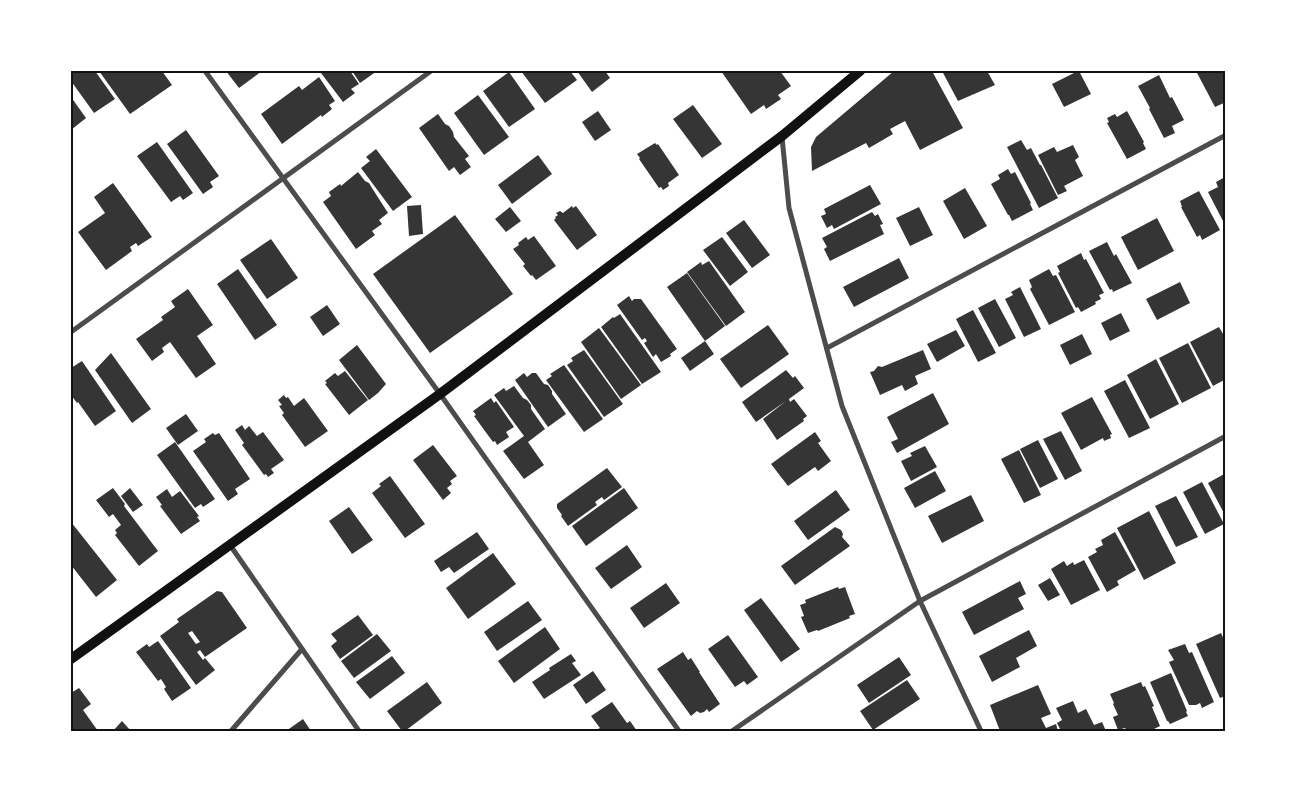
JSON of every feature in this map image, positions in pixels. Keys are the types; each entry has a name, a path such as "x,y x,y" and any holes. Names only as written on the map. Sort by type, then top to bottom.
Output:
{"main road":[{"path":"71,659 440,394 782,136 860,71"}],"street":[{"path":"205,71 440,394 679,731"},
{"path":"71,332 431,71"},
{"path":"782,136 789,208 842,406 920,601 981,731"},
{"path":"827,348 1226,136"},
{"path":"732,731 920,601 1226,436"},
{"path":"230,545 358,731"},
{"path":"231,731 302,649"}],"building":[{"path":"71,71 95,71 115,99 94,113 71,81"},
{"path":"99,71 162,71 172,85 130,114"},
{"path":"226,71 262,71 239,88"},
{"path":"324,71 350,71 359,84 351,89 355,93 343,102 321,73"},
{"path":"352,71 377,71 360,83"},
{"path":"521,71 570,71 577,80 545,103"},
{"path":"577,71 605,71 610,78 592,92"},
{"path":"721,71 780,71 791,86 778,95 781,99 766,109 764,105 751,114"},
{"path":"894,71 932,71 963,128 920,150 905,121 890,129 893,134 869,148 866,143 812,171 811,147 816,137"},
{"path":"942,71 987,71 995,85 958,101"},
{"path":"1078,71 1091,94 1064,107 1052,84"},
{"path":"1196,71 1223,71 1226,76 1226,102 1215,107"},
{"path":"509,72 535,109 509,127 483,91"},
{"path":"1159,75 1170,98 1172,97 1184,120 1172,126 1175,133 1164,138 1138,86"},
{"path":"319,77 335,101 329,105 332,109 282,144 261,114 299,86 302,90"},
{"path":"478,95 509,137 484,155 454,113"},
{"path":"71,97 86,118 71,130"},
{"path":"693,105 722,144 702,158 673,119"},
{"path":"598,111 611,130 595,141 582,122"},
{"path":"1127,111 1146,149 1127,159 1107,123 1109,122 1107,118 1115,114 1117,117"},
{"path":"438,114 445,124 449,126 454,137 469,156 465,159 471,167 460,175 454,167 449,171 419,128"},
{"path":"186,130 219,176 210,182 213,187 203,194 167,144"},
{"path":"1021,140 1027,150 1031,148 1058,198 1039,208 1007,147"},
{"path":"157,142 193,193 183,200 180,196 171,202 137,156"},
{"path":"655,143 658,144 679,175 668,183 669,186 663,190 661,187 659,188 637,154"},
{"path":"1073,145 1079,157 1075,160 1083,176 1064,186 1067,191 1058,195 1038,155 1054,147 1057,152"},
{"path":"376,149 412,197 393,211 361,168 370,161 366,157"},
{"path":"538,155 552,174 512,204 498,185"},
{"path":"1008,169 1011,174 1015,172 1033,210 1012,221 991,184 1000,179 998,175"},
{"path":"358,172 369,183 388,213 379,220 382,224 372,231 375,235 356,249 323,202 331,196 329,192 340,184 341,186"},
{"path":"1225,177 1226,222 1224,223 1208,192 1218,187 1216,182"},
{"path":"113,183 152,237 138,246 136,243 130,247 132,251 106,270 78,232 105,213 94,197"},
{"path":"870,185 881,204 834,229 832,225 827,228 821,216 826,214 824,209"},
{"path":"965,188 987,226 964,239 943,201"},
{"path":"1199,191 1220,230 1202,240 1200,235 1197,237 1181,207 1180,201"},
{"path":"421,205 423,234 409,236 407,206"},
{"path":"572,206 573,208 576,206 597,235 577,250 554,220 558,215 556,213 560,211 563,213"},
{"path":"510,207 521,221 506,232 495,219"},
{"path":"919,207 933,235 910,246 896,218"},
{"path":"872,212 875,216 878,214 883,224 880,225 884,234 830,261 824,249 827,247 822,238"},
{"path":"455,215 513,294 430,353 373,274"},
{"path":"1157,218 1174,251 1138,270 1121,237"},
{"path":"744,220 770,255 752,268 726,233"},
{"path":"534,236 556,266 536,280 523,266 525,264 513,249 526,237 528,240"},
{"path":"722,237 748,272 730,286 703,250"},
{"path":"271,239 298,278 267,299 240,260"},
{"path":"1107,242 1132,283 1113,292 1112,289 1110,290 1089,251"},
{"path":"1081,253 1104,293 1099,295 1101,299 1095,302 1096,304 1081,312 1078,307 1076,308 1058,273 1060,272 1057,266"},
{"path":"899,258 909,278 854,307 843,287"},
{"path":"709,261 745,312 726,326 687,272 701,262 702,265"},
{"path":"238,269 277,325 255,340 217,284"},
{"path":"1049,269 1053,276 1056,275 1075,312 1049,325 1030,289 1032,287 1029,280"},
{"path":"687,273 725,326 705,341 667,287"},
{"path":"1180,282 1190,303 1157,320 1146,299"},
{"path":"1020,287 1041,329 1024,337 1005,299 1013,295 1011,292"},
{"path":"188,289 213,325 197,336 216,364 196,378 170,342 162,348 164,352 152,361 136,339 163,320 161,317 175,307 171,301"},
{"path":"629,296 632,301 634,299 641,299 677,349 670,354 671,356 661,362 656,354 653,357 644,343 647,341 645,338 642,340 617,305"},
{"path":"995,299 1016,338 999,347 978,308"},
{"path":"327,305 340,324 323,336 310,317"},
{"path":"973,310 996,353 978,362 956,319"},
{"path":"1121,313 1130,331 1110,341 1101,323"},
{"path":"620,314 661,372 642,384 601,327"},
{"path":"768,325 789,354 741,388 720,359"},
{"path":"1219,327 1226,339 1226,379 1213,386 1190,342"},
{"path":"599,328 641,385 621,399 581,342"},
{"path":"956,330 965,346 937,362 927,344"},
{"path":"1082,334 1092,354 1070,365 1060,345"},
{"path":"705,341 714,354 690,371 681,358"},
{"path":"1188,343 1211,388 1182,403 1159,358"},
{"path":"357,345 386,384 369,400 339,360"},
{"path":"584,350 623,404 604,417 567,365 573,361 571,358"},
{"path":"923,350 931,369 915,376 918,384 905,391 902,385 880,395 870,372 874,371 878,366 882,367"},
{"path":"111,353 151,409 132,423 95,370"},
{"path":"1156,359 1179,404 1150,419 1127,375"},
{"path":"82,361 116,411 95,426 71,395 71,368"},
{"path":"564,365 603,419 584,432 546,380 552,376 550,374"},
{"path":"786,370 793,378 795,376 804,388 789,399 790,402 794,399 807,416 803,419 804,421 777,440 763,419 786,401 756,422 742,402"},
{"path":"345,371 368,400 349,415 325,384 327,383 325,381 335,373 338,376"},
{"path":"524,373 527,377 532,373 536,373 544,384 548,385 566,414 548,427 515,380"},
{"path":"1125,380 1150,428 1129,438 1104,391"},
{"path":"514,386 531,405 531,409 545,429 528,442 544,465 524,479 503,451 524,436 494,395 504,388 506,391"},
{"path":"933,393 949,424 897,453 891,442 898,439 887,417"},
{"path":"284,395 286,398 288,397 294,406 304,398 328,431 305,447 282,415 284,413 279,406 282,405 278,400"},
{"path":"1092,397 1112,434 1110,435 1111,438 1104,441 1103,438 1081,450 1061,413"},
{"path":"491,398 494,403 496,401 514,427 506,432 509,437 497,445 474,416 476,415 473,411"},
{"path":"186,414 198,431 178,445 166,428"},
{"path":"242,425 245,430 249,426 257,436 263,432 284,460 271,469 274,473 268,477 266,474 264,475 242,445 244,443 235,430"},
{"path":"1061,431 1082,471 1065,480 1043,439"},
{"path":"815,432 821,441 818,443 831,461 818,471 815,467 788,486 771,464"},
{"path":"213,433 215,435 219,433 250,479 235,489 238,494 228,501 193,451 206,442 204,439"},
{"path":"1038,440 1058,479 1040,488 1020,449"},
{"path":"175,442 215,499 203,507 201,504 195,508 157,455"},
{"path":"433,445 457,476 450,481 452,484 447,488 451,493 443,500 413,460"},
{"path":"925,446 937,467 911,481 901,461 912,456 910,453"},
{"path":"1019,450 1041,495 1024,503 1001,459"},
{"path":"607,468 622,487 604,500 602,497 595,502 597,505 568,526 557,508 557,504"},
{"path":"935,471 946,491 915,508 904,488"},
{"path":"1226,473 1226,517 1208,483"},
{"path":"390,476 425,524 405,538 372,493 381,486 379,484"},
{"path":"1202,482 1224,524 1205,534 1183,492"},
{"path":"113,488 125,504 124,506 158,551 139,566 115,535 117,533 115,530 121,525 113,514 109,517 96,500"},
{"path":"130,488 143,505 133,512 121,496"},
{"path":"624,488 638,508 586,546 572,526"},
{"path":"167,489 172,497 180,491 199,516 197,517 200,521 181,534 160,506 162,505 156,497"},
{"path":"836,490 850,510 808,540 794,521"},
{"path":"971,495 984,521 942,543 928,516"},
{"path":"1176,496 1198,537 1176,547 1155,506"},
{"path":"349,507 373,540 352,554 329,521"},
{"path":"1149,511 1176,563 1144,580 1117,528"},
{"path":"71,522 117,580 96,597 71,565"},
{"path":"835,527 841,530 842,537 850,546 795,585 781,566"},
{"path":"477,532 489,549 454,573 449,567 441,572 434,561"},
{"path":"1115,532 1136,570 1117,581 1119,585 1107,592 1088,557 1097,552 1095,549 1103,545 1101,540"},
{"path":"627,545 642,567 611,589 595,568"},
{"path":"493,553 516,584 468,619 446,588"},
{"path":"1084,560 1100,590 1071,605 1051,569 1064,561 1067,566 1073,562 1074,565"},
{"path":"1050,578 1060,595 1048,601 1038,585"},
{"path":"1020,581 1026,594 1018,598 1024,609 974,635 962,612"},
{"path":"666,583 680,603 644,628 630,608"},
{"path":"838,587 839,589 845,587 855,614 849,616 850,618 818,631 808,633 801,617 804,616 800,605 806,603 805,600"},
{"path":"217,591 222,592 247,628 205,657 200,650 197,652 215,670 196,685 160,636 179,622 177,619","holes":["192,631 200,642 196,644 188,633"]},
{"path":"761,598 800,649 781,662 744,610"},
{"path":"528,601 542,620 497,651 484,632"},
{"path":"358,615 373,635 340,659 331,646 337,641 331,634"},
{"path":"545,627 560,649 514,683 498,661"},
{"path":"1029,630 1037,646 1016,658 1020,667 992,682 979,656"},
{"path":"1221,633 1226,644 1226,696 1220,698 1196,644"},
{"path":"377,634 391,651 354,678 341,661"},
{"path":"728,635 758,677 747,685 744,681 735,687 708,649"},
{"path":"158,641 191,688 172,701 164,689 166,687 161,679 158,681 136,652 147,644 149,647"},
{"path":"1185,644 1189,653 1192,652 1214,702 1202,708 1200,703 1189,705 1169,662 1174,660 1168,650"},
{"path":"683,652 688,660 691,658 720,704 709,712 707,709 700,713 697,711 691,716 657,669"},
{"path":"571,654 576,661 572,663 581,675 544,699 532,682"},
{"path":"392,656 405,673 370,699 356,682"},
{"path":"899,657 911,675 869,703 857,685"},
{"path":"593,671 606,690 586,704 573,685"},
{"path":"1171,673 1188,716 1170,724 1150,682"},
{"path":"907,680 920,699 873,730 860,711"},
{"path":"427,682 442,703 405,731 402,731 387,711"},
{"path":"1141,682 1143,687 1145,686 1154,706 1152,707 1160,726 1150,731 1127,731 1125,728 1118,730 1113,717 1118,715 1110,694"},
{"path":"1038,685 1051,714 1041,718 1046,728 1056,724 1058,731 1000,731 990,705"},
{"path":"79,688 91,704 83,710 98,731 71,731 71,693"},
{"path":"1073,701 1078,713 1086,709 1094,725 1102,722 1106,731 1061,731 1057,723 1062,720 1056,708"},
{"path":"612,702 627,723 630,721 637,731 600,731 598,729 600,728 591,716"},
{"path":"303,719 311,731 286,731"},
{"path":"122,721 131,731 113,731"}]}
